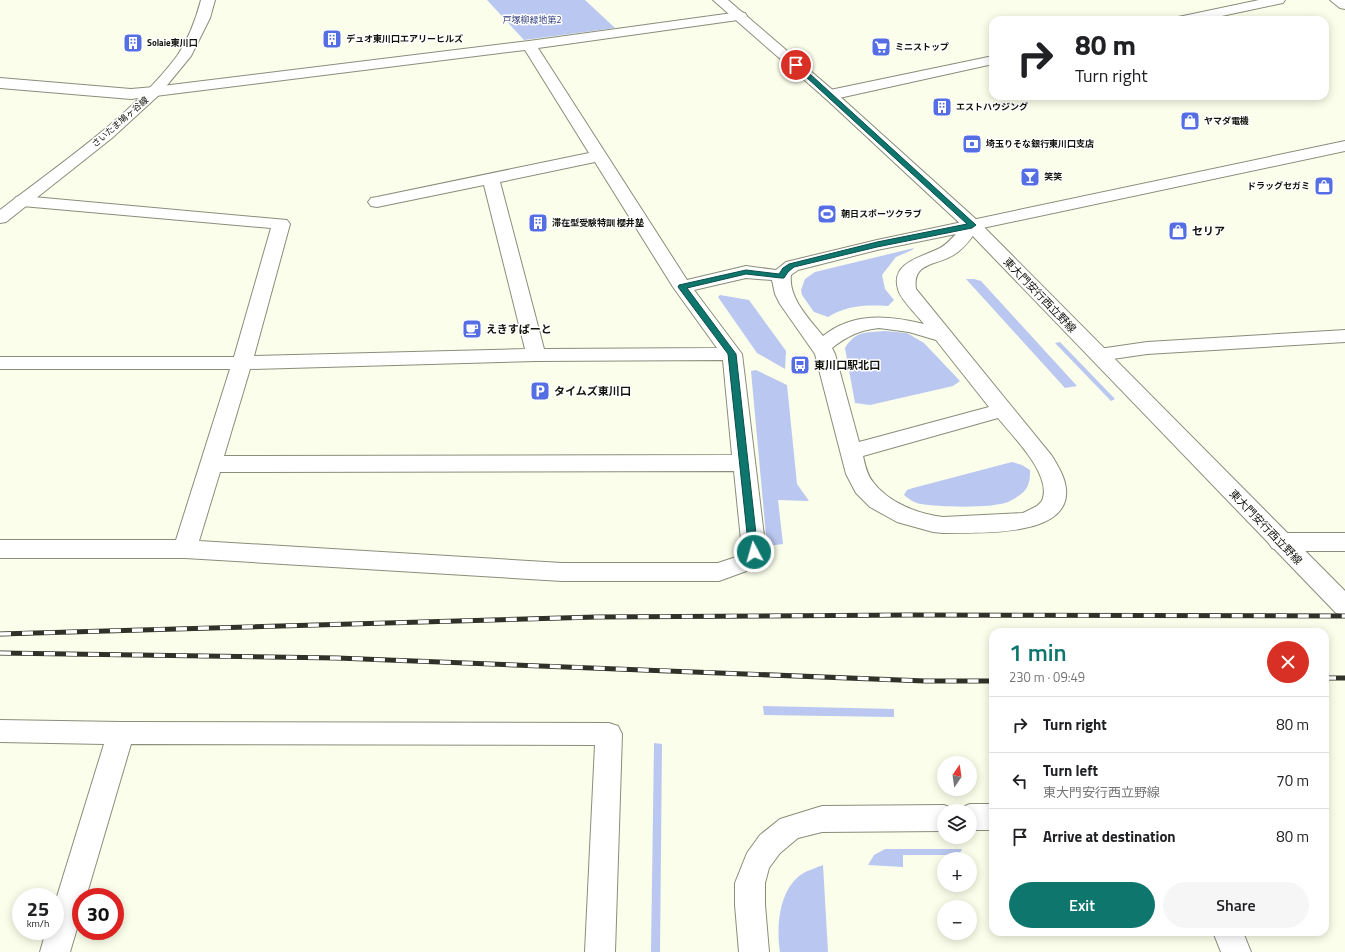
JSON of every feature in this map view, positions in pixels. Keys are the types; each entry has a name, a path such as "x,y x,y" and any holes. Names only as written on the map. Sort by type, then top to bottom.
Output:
{"street":[{"name":"さいたま鳩ヶ谷線","path":"0,218 106,135 154,92 184,56 203,18 208,0"},
{"name":"東大門安行西立野線","path":"720,0 830,95 972,225 1280,542 1345,606"},
{"path":"1202,16 1278,0"},
{"path":"1337,0 1345,4"},
{"path":"0,83 131,94 154,92 529,45 740,16"},
{"path":"0,549 186,549 562,572 719,572 744,563 754,552 732,354 682,287 529,45"},
{"path":"830,95 989,61"},
{"path":"972,225 950,249 910,268 904,282 907,290 942,335 1044,461 1053,477 1056,492 1052,506 1040,516 1032,519 1024,521 944,525 924,522 905,516 878,501 867,491 857,474 821,347 787,300 782,288 781,276 785,270 792,266 877,245 1345,146"},
{"path":"377,202 491,180 600,156"},
{"path":"491,180 536,354"},
{"path":"22,201 281,224 242,363 186,549"},
{"path":"682,287 746,272 781,276"},
{"path":"821,347 834,335 848,328 876,323 892,322 942,335"},
{"path":"1099,355 1147,348 1345,336"},
{"path":"0,363 242,363 536,354 732,354"},
{"path":"851,452 1002,410"},
{"path":"212,464 745,463"},
{"path":"1280,542 1345,542"},
{"path":"0,731 121,733 609,734 600,952"},
{"path":"55,952 121,733"},
{"path":"977,818 989,817"},
{"path":"754,952 750,905 750,883 757,862 770,844 790,828 822,820 937,818"},
{"path":"1230,936 1236,952"}],"green space":[{"name":"戸塚柳緑地第2","path":"487,0 585,0 615,28 524,40"},
{"path":"914,248 896,257 882,275 885,289 894,300 888,306 850,308 828,317 814,312 802,295 801,290 805,279 815,272"},
{"path":"966,279 981,281 1077,386 1065,388"},
{"path":"720,295 749,300 786,351 785,369 757,353 718,297"},
{"path":"885,331 907,333 924,343 960,381 953,386 870,405 855,403 845,348 857,335"},
{"path":"1060,342 1115,399 1111,401 1055,343"},
{"path":"756,370 787,385 797,484 809,501 778,500 783,544 767,546 751,371"},
{"path":"1012,462 1022,465 1030,470 1029,482 1025,490 1010,501 1003,504 966,507 929,505 916,503 904,495 907,490 913,488"},
{"path":"763,706 894,709 894,717 764,715"},
{"path":"654,743 662,744 660,952 651,952"},
{"path":"885,849 962,849 960,852 937,852 937,855 903,855 903,867 868,865 874,855"},
{"path":"823,865 828,952 780,952 779,920 788,889 802,874"}],"railway":[{"path":"0,634 596,617 910,615 1345,616"},
{"path":"0,653 337,658 925,681 989,681"},
{"path":"1329,678 1345,678"}],"place":[{"name":"デュオ東川口エアリーヒルズ","path":"332,39"},
{"name":"Solaie東川口","path":"133,43"},
{"name":"ミニストップ","path":"881,47"},
{"name":"エストハウジング","path":"942,107"},
{"name":"ヤマダ電機","path":"1190,121"},
{"name":"埼玉りそな銀行東川口支店","path":"972,144"},
{"name":"笑笑","path":"1030,177"},
{"name":"ドラッグセガミ","path":"1324,186"},
{"name":"朝日スポーツクラブ","path":"827,214"},
{"name":"滞在型受験特訓 櫻井塾","path":"538,223"},
{"name":"セリア","path":"1178,231"},
{"name":"えきすぱーと","path":"472,329"},
{"name":"東川口駅北口","path":"800,365"},
{"name":"タイムズ東川口","path":"540,391"}],"route":[{"path":"754,552 732,354 682,287 746,272 781,276 785,270 792,266 877,245 972,225 796,65"}]}
